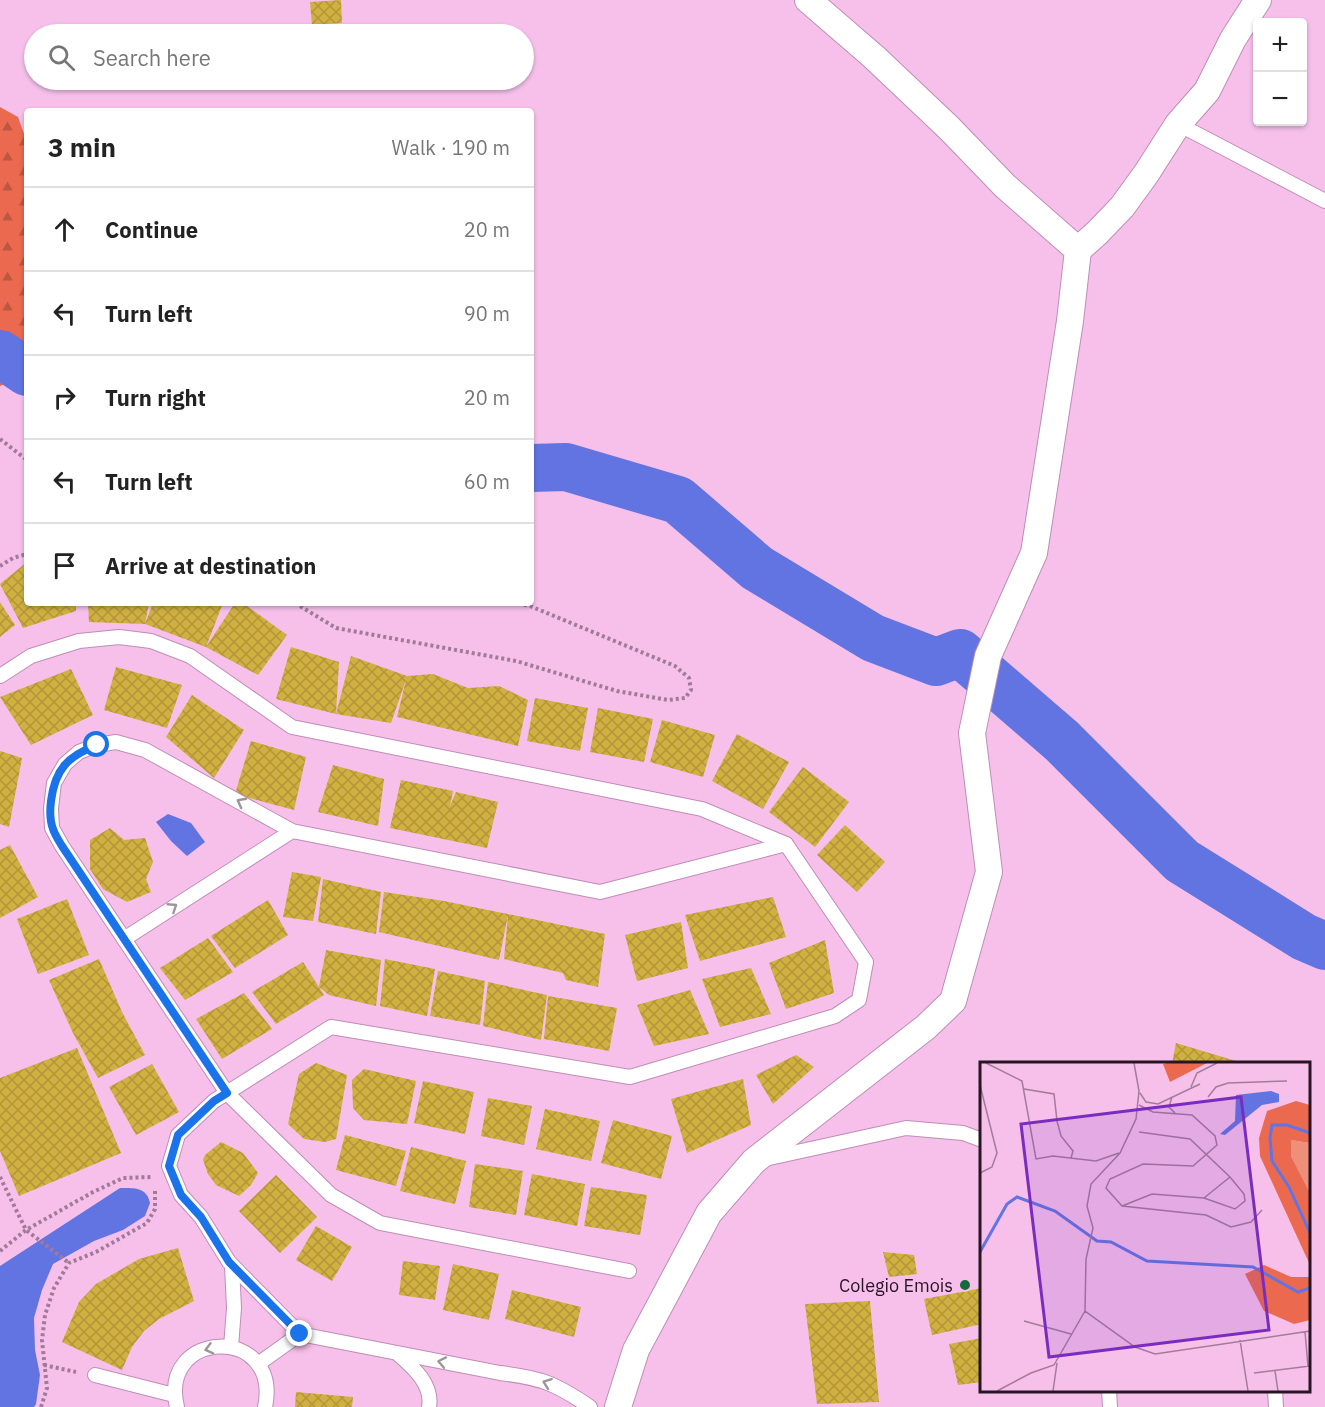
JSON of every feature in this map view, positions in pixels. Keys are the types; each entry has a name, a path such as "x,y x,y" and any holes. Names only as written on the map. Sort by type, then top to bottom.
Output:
{"street":[{"path":"808,0 874,57 949,128 1005,186 1077,250"},
{"path":"618,1407 636,1350 709,1213 754,1161 926,1027 953,1001 989,872 972,733 988,656 1034,554 1070,321 1077,250 1122,207 1178,124 1207,91 1233,39 1258,0"}],"lane":[{"path":"1178,124 1325,201"},
{"path":"0,676 31,656 80,641 119,637 151,641 190,656 292,727 702,809 786,844 866,962 859,1000 835,1016 630,1077 331,1027 214,1101 178,1135 169,1166 181,1195 201,1217 232,1266 300,1334 500,1373 532,1377 563,1389 590,1407"},
{"path":"629,1271 380,1222 331,1196 227,1093 62,846 52,828 51,808 54,783 65,764 79,752 97,745 116,742 145,750 292,831 600,892 786,844"},
{"path":"124,939 292,831"},
{"path":"754,1161 906,1128 963,1133 980,1140"},
{"path":"231,1347 234,1308 232,1266"},
{"path":"258,1364 300,1334"},
{"path":"95,1375 176,1401 178,1374 190,1357 203,1349 216,1346 231,1347 244,1351 258,1364 266,1378 268,1394 265,1407"},
{"path":"398,1354 421,1373 430,1400 429,1407"},
{"path":"1109,1392 1110,1407"},
{"path":"1275,1392 1276,1407"}],"path":[{"path":"0,439 24,458"},
{"path":"0,566 24,555"},
{"path":"300,606 336,628 516,661 617,691 668,700 685,698 691,690 689,678 675,666 530,606"},
{"path":"0,1251 26,1230 93,1192 123,1178 138,1176 150,1178 156,1192 155,1209 147,1222 96,1252 69,1263 54,1288 45,1315 42,1340 46,1388 41,1407"},
{"path":"0,1177 26,1230 69,1263"},
{"path":"44,1365 95,1375"}],"green space":[{"path":"0,107 18,117 24,134 24,377 0,386"}],"water":[{"path":"168,814 191,823 205,842 187,856 156,822"},
{"path":"120,1188 135,1189 146,1194 150,1203 145,1216 123,1230 94,1241 53,1264 34,1318 35,1350 40,1375 36,1404 34,1407 0,1407 0,1266"}],"building":[{"path":"341,0 342,23 312,24 310,2"},
{"path":"24,564 24,606 76,606 76,611 23,628 0,584"},
{"path":"0,602 15,625 0,637"},
{"path":"88,606 148,606 145,624 89,622"},
{"path":"152,606 222,606 206,647 145,624"},
{"path":"233,606 247,606 287,635 258,675 206,647"},
{"path":"291,647 339,662 336,714 276,699"},
{"path":"351,656 407,676 433,674 468,688 499,686 528,700 518,746 397,717 406,680 391,723 336,714"},
{"path":"116,667 182,685 167,728 104,710"},
{"path":"71,669 93,715 31,745 0,697"},
{"path":"192,695 244,730 214,778 166,737"},
{"path":"535,698 588,708 580,751 527,741"},
{"path":"598,708 653,719 644,762 590,752"},
{"path":"662,720 715,735 703,777 650,762"},
{"path":"737,734 789,762 763,809 712,781"},
{"path":"251,741 306,757 294,810 235,794"},
{"path":"0,751 22,758 9,827 0,824"},
{"path":"333,765 384,779 378,826 318,812"},
{"path":"803,767 849,802 815,847 769,812"},
{"path":"401,780 453,791 450,806 456,792 498,802 487,848 390,828"},
{"path":"845,825 885,862 857,892 817,855"},
{"path":"110,828 124,840 145,838 153,862 146,879 151,892 127,902 103,889 90,869 90,840"},
{"path":"10,845 38,897 0,918 0,850"},
{"path":"292,872 321,877 313,921 283,917"},
{"path":"323,879 381,892 376,934 318,922"},
{"path":"384,892 444,901 605,934 598,987 566,980 563,973 504,959 508,915 499,960 379,932"},
{"path":"773,897 786,937 700,961 685,915"},
{"path":"67,899 89,955 38,974 17,919"},
{"path":"268,900 288,935 235,968 211,936"},
{"path":"681,922 688,968 637,981 625,935"},
{"path":"208,938 233,972 185,1000 160,968"},
{"path":"825,940 834,993 786,1009 769,963"},
{"path":"326,950 381,960 376,1006 329,995 319,987"},
{"path":"99,959 122,1012 145,1055 98,1078 73,1033 49,980"},
{"path":"385,959 435,969 427,1016 380,1006"},
{"path":"303,962 324,995 276,1024 252,992"},
{"path":"751,968 771,1014 720,1027 702,979"},
{"path":"438,971 485,981 480,1025 430,1016"},
{"path":"488,982 547,995 541,1040 483,1026"},
{"path":"690,990 709,1034 654,1046 637,1005"},
{"path":"244,993 272,1029 222,1059 196,1019"},
{"path":"548,996 617,1008 609,1051 544,1039"},
{"path":"1176,1043 1236,1061 1236,1062 1172,1062"},
{"path":"77,1048 121,1153 19,1196 0,1151 0,1078"},
{"path":"796,1055 814,1067 773,1104 756,1075"},
{"path":"316,1063 347,1075 336,1139 325,1142 304,1139 288,1124 299,1074"},
{"path":"152,1064 179,1112 136,1135 109,1087"},
{"path":"364,1069 416,1081 407,1124 364,1120 353,1108 352,1080"},
{"path":"743,1079 751,1125 687,1153 671,1099"},
{"path":"423,1081 474,1092 465,1134 414,1123"},
{"path":"488,1098 532,1106 524,1145 481,1136"},
{"path":"545,1109 600,1121 591,1161 536,1149"},
{"path":"613,1120 672,1136 661,1179 601,1163"},
{"path":"345,1135 406,1151 396,1186 336,1170"},
{"path":"221,1142 243,1153 258,1173 251,1185 239,1196 216,1185 208,1174 203,1160 205,1155"},
{"path":"411,1147 466,1161 455,1204 400,1191"},
{"path":"475,1164 523,1171 516,1215 469,1207"},
{"path":"532,1174 585,1184 577,1226 524,1215"},
{"path":"276,1175 317,1217 280,1253 239,1211"},
{"path":"591,1187 647,1195 640,1235 584,1226"},
{"path":"316,1226 352,1247 332,1281 296,1260"},
{"path":"178,1248 194,1301 159,1319 144,1331 132,1347 122,1370 62,1342 79,1302 96,1284 139,1259"},
{"path":"883,1252 914,1255 917,1274 889,1277"},
{"path":"403,1261 440,1266 435,1300 399,1295"},
{"path":"453,1264 499,1274 489,1320 443,1310"},
{"path":"980,1288 980,1324 932,1335 924,1299"},
{"path":"512,1290 581,1307 574,1337 505,1319"},
{"path":"870,1301 879,1402 817,1404 805,1304"},
{"path":"980,1338 980,1382 958,1385 949,1344"},
{"path":"296,1392 353,1397 352,1407 295,1407"}],"waterway":[{"path":"0,354 24,370"},
{"path":"534,468 566,467 678,500 757,568 873,638 936,662 960,653 1062,741 1182,861 1304,937 1325,946"}],"place":[{"name":"Colegio Emois","path":"965,1285"}],"route":[{"path":"97,745 79,752 65,764 54,783 51,808 52,828 227,1093 214,1101 178,1135 169,1166 181,1195 201,1217 229,1262 300,1334"}]}
